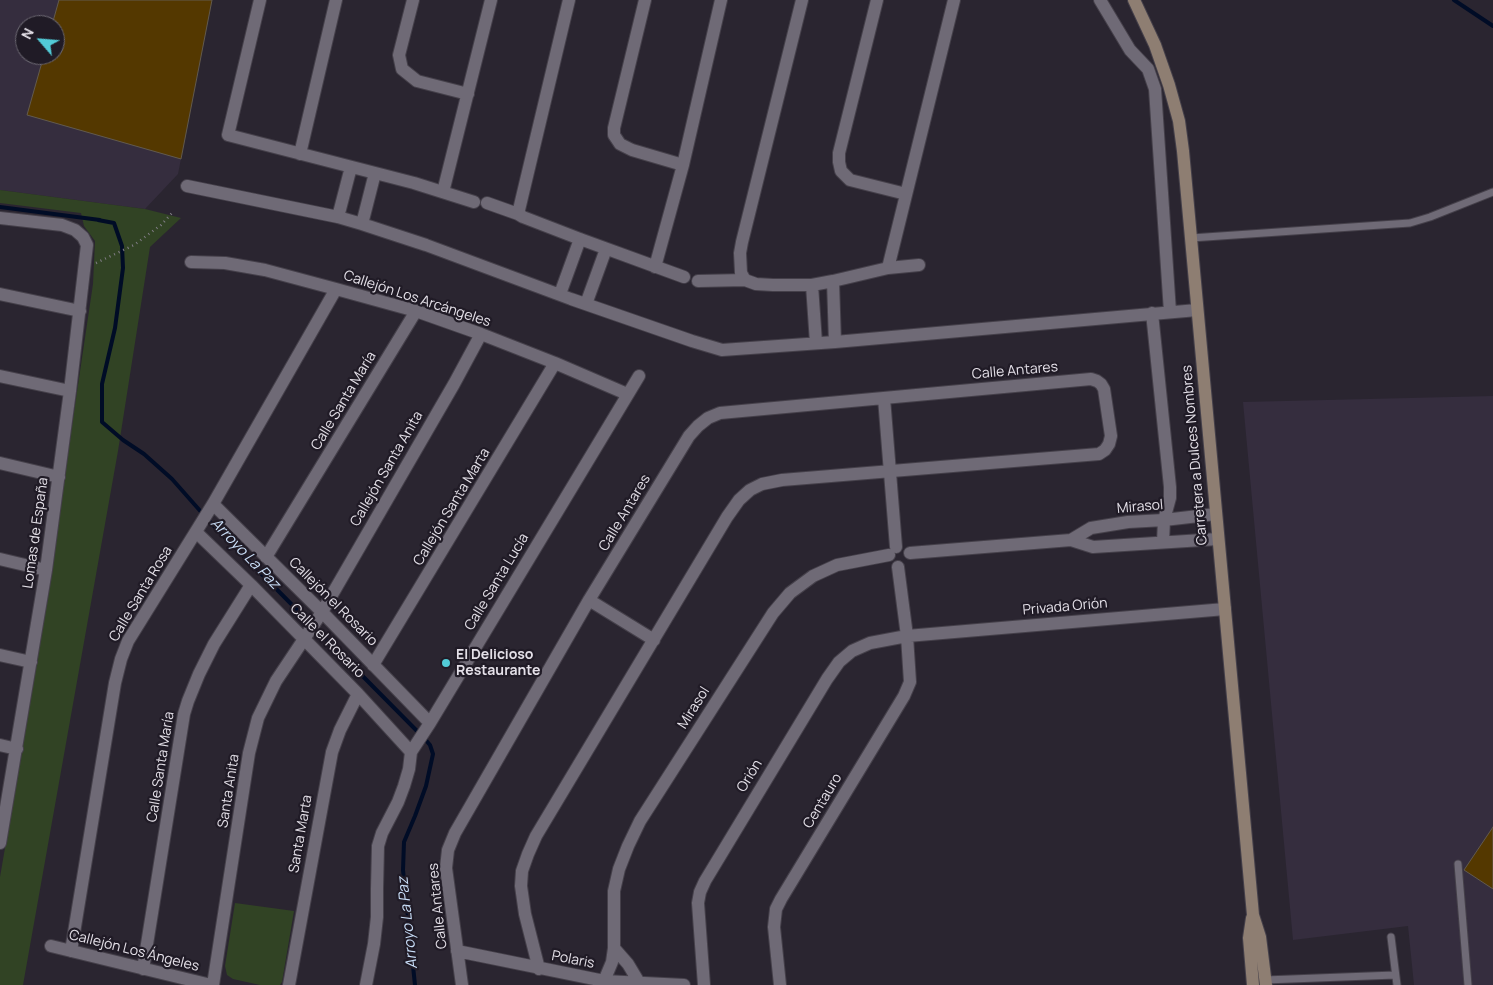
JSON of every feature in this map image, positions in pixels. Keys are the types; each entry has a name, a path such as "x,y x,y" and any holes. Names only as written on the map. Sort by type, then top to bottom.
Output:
{"main road":[{"name":"Carretera a Dulces Nombres","path":"1134,0 1155,45 1168,85 1179,122 1183,151 1253,916 1260,937 1266,982"},
{"name":"Carretera a Dulces Nombres","path":"1253,916 1249,938 1253,985"}],"street":[{"path":"260,0 228,135 481,202 518,214 684,277"},
{"path":"300,154 336,0"},
{"path":"413,0 399,55 402,69 417,82 468,94"},
{"path":"443,192 491,0"},
{"path":"518,214 569,0"},
{"path":"645,0 614,128 614,135 616,140 625,147 682,165"},
{"path":"654,267 682,165 721,0"},
{"path":"745,280 740,273 739,267 742,242 802,0"},
{"path":"877,0 838,162 841,171 850,180 906,194"},
{"path":"888,268 954,0"},
{"path":"1100,0 1130,50 1148,69 1155,89 1170,312"},
{"path":"338,217 351,167"},
{"path":"362,224 375,173"},
{"path":"187,186 338,217 362,224 426,245 586,304 722,350 835,342 1197,310"},
{"name":"Lomas de España","path":"0,218 50,223 76,230 83,237 87,245 86,268 46,570 32,662 1,836"},
{"path":"560,294 580,239"},
{"path":"586,304 606,248"},
{"name":"Callejón Los Arcángeles","path":"191,262 225,263 266,270 336,288 416,312 480,334 626,394"},
{"path":"698,281 745,280 756,284 772,286 812,285 833,282 888,268 920,265"},
{"path":"833,282 835,342"},
{"path":"812,285 816,343"},
{"name":"Calle Santa Rosa","path":"71,951 115,682 128,641 198,530 336,288"},
{"path":"0,294 80,311"},
{"name":"Calle Santa María","path":"266,557 416,312"},
{"path":"1152,313 1170,487 1170,498 1164,520 1163,542"},
{"name":"Callejón Santa Anita","path":"320,615 454,384 480,334"},
{"name":"Callejón Santa Marta","path":"374,665 555,364"},
{"path":"0,376 70,391"},
{"name":"Calle Santa Lucía","path":"366,985 377,917 378,846 404,786 412,751 638,376"},
{"name":"Calle Antares","path":"462,985 446,868 448,850 464,815 589,600 689,436 698,426 708,418 720,413 1091,379 1101,384 1104,389 1111,436 1105,450 1099,454 891,472"},
{"path":"884,398 891,472 892,551 890,560 893,565 898,567 908,564 910,553 907,548 902,546 892,551"},
{"path":"0,463 59,477"},
{"path":"539,968 525,914 521,886 522,871 528,854 536,836 739,500 750,490 762,484 782,480 891,472"},
{"name":"Callejón el Rosario","path":"211,507 266,557 320,615 374,665 429,725"},
{"name":"Mirasol","path":"1071,540 1091,528 1128,522 1216,514"},
{"name":"Calle el Rosario","path":"198,530 306,638 412,751"},
{"name":"Mirasol","path":"910,553 1071,540 1093,547 1218,539"},
{"name":"Mirasol","path":"604,982 612,962 614,948 614,891 619,869 628,846 640,821 773,613 790,593 813,576 837,565 892,551"},
{"path":"0,559 46,570"},
{"name":"Centauro","path":"780,985 774,927 776,909 904,696 910,682 907,636 898,567"},
{"name":"Calle Santa María","path":"143,969 184,714 188,700 210,652 251,584"},
{"path":"589,600 654,640"},
{"name":"Privada Orión","path":"907,636 1225,608"},
{"name":"Santa Anita","path":"212,985 254,730 261,711 276,682 320,615"},
{"name":"Orión","path":"704,985 698,903 705,881 839,662 852,651 870,643 907,636"},
{"path":"0,655 32,662"},
{"name":"Santa Marta","path":"289,985 332,752 340,730 358,694"},
{"path":"0,745 16,749"},
{"name":"Callejón Los Ángeles","path":"51,946 212,985"},
{"path":"614,948 628,964 640,984"},
{"name":"Polaris","path":"458,951 604,982 684,985"}],"lane":[{"path":"1191,238 1410,223 1493,192"},
{"path":"1458,864 1468,985"},
{"path":"1391,937 1397,985"},
{"path":"1266,982 1395,975"}],"path":[{"path":"86,268 134,245 172,213"}],"shaded area":[{"path":"0,0 212,0 178,174 145,209 0,190"},
{"path":"1493,396 1493,985 1414,985 1408,926 1293,940 1243,402"}],"green space":[{"path":"0,190 145,209 181,218 150,247 118,451 23,985 0,985 0,877 36,668 93,284 95,241 84,226 81,213 0,203"},
{"path":"235,903 294,911 280,985 260,985 233,979 227,975 225,966"}],"building":[{"path":"59,0 212,0 181,159 27,115 41,65 65,65 65,15 55,15"},
{"path":"1493,827 1493,889 1464,870"}],"waterway":[{"path":"1454,0 1493,26"},
{"name":"Arroyo La Paz","path":"0,207 100,220"},
{"name":"Arroyo La Paz","path":"98,220 114,223 122,246 123,268 115,328 102,384 102,422 123,440 144,454 172,479 210,522 419,733"},
{"name":"Arroyo La Paz","path":"415,985 403,870 404,842 426,786 433,754 430,745 424,738"}],"place":[{"name":"El Delicioso Restaurante","path":"446,663"}]}
